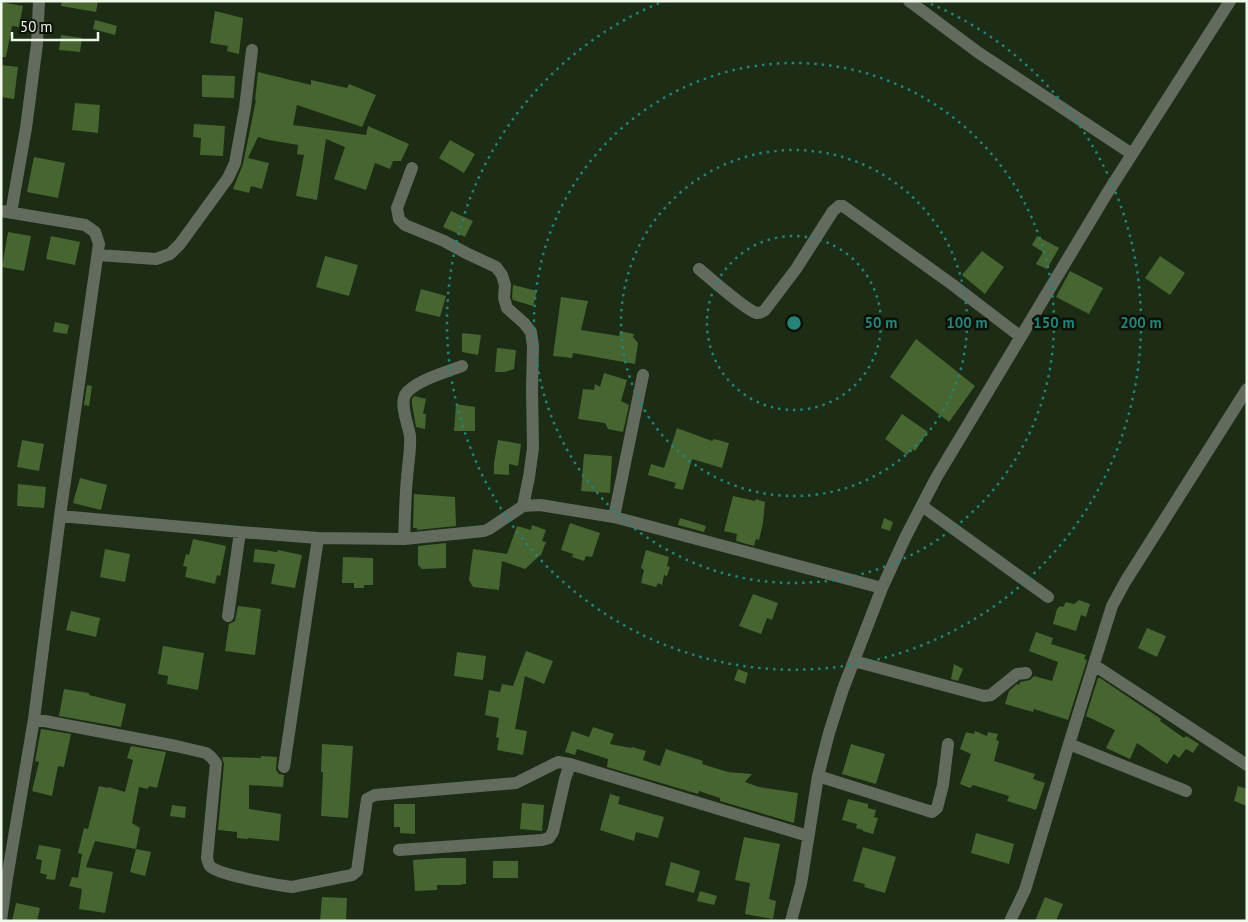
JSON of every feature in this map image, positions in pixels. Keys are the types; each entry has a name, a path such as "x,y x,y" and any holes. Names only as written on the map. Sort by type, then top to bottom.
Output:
{"street":[{"path":"1,920 4,877 34,719 60,516 99,244 95,232 85,225 6,212 26,128 37,44 39,1"},
{"path":"909,1 987,58 1132,154"},
{"path":"791,921 801,884 818,776 829,733 882,588 904,538 936,478 1106,195 1230,1"},
{"path":"98,255 156,259 170,254 180,244 228,178 235,163 246,108 252,50"},
{"path":"412,168 397,208 399,219 405,225 444,240 496,267 502,275 505,285 504,298 507,308 531,332 533,346 533,448 523,506"},
{"path":"699,269 748,308 757,313 761,312 765,310 796,270 833,212 839,206 844,206 1021,337"},
{"path":"404,539 410,439 403,401 412,387 462,366"},
{"path":"614,517 643,375"},
{"path":"1010,921 1025,890 1112,606 1125,582 1247,390"},
{"path":"60,516 318,538 404,539 484,531 523,506 540,505 614,517 882,588"},
{"path":"922,506 1048,597"},
{"path":"228,616 240,532"},
{"path":"284,768 318,538"},
{"path":"854,661 984,696 992,695 1017,674 1026,673"},
{"path":"1094,664 1247,765"},
{"path":"34,719 176,746 206,753 211,756 216,763 207,858 210,866 233,876 282,886 292,887 352,875 358,871 367,799 374,795 516,782 558,762 808,836"},
{"path":"818,776 932,812 937,808 943,785 948,744"},
{"path":"1069,744 1186,790"},
{"path":"399,850 549,838 553,832 570,764"}],"building":[{"path":"62,1 98,1 96,12 61,6"},
{"path":"1,2 23,6 19,27 12,26 6,57 1,57"},
{"path":"215,11 243,18 239,54 227,51 228,46 210,43"},
{"path":"95,20 117,26 115,35 93,29"},
{"path":"61,35 82,38 80,52 59,50"},
{"path":"1,65 18,67 14,99 1,97"},
{"path":"258,72 311,85 311,80 347,88 349,84 376,95 362,127 297,105 293,125 366,135 368,126 409,144 401,161 393,161 390,169 375,163 366,190 334,179 345,147 326,139 317,200 296,196 304,155 297,154 298,145 258,137 248,158 269,163 262,189 251,186 249,193 233,189 243,164 256,100"},
{"path":"202,75 235,76 234,98 202,97"},
{"path":"75,103 100,105 98,133 72,130"},
{"path":"194,124 225,126 223,156 200,155 201,138 193,137"},
{"path":"450,140 475,154 464,173 439,158"},
{"path":"34,157 65,163 58,198 27,192"},
{"path":"451,211 473,221 465,237 443,227"},
{"path":"8,232 31,236 24,271 2,267"},
{"path":"51,236 80,242 75,265 46,259"},
{"path":"1037,236 1059,248 1047,269 1036,264 1043,252 1032,245"},
{"path":"982,251 1004,267 985,294 962,275"},
{"path":"325,256 358,265 349,296 316,287"},
{"path":"1160,256 1185,273 1170,295 1145,278"},
{"path":"1070,271 1103,288 1089,314 1056,297"},
{"path":"513,285 537,291 533,306 513,300"},
{"path":"421,289 446,296 440,317 415,311"},
{"path":"561,297 588,301 581,330 619,336 620,331 634,334 633,337 638,343 635,364 573,353 572,358 553,356"},
{"path":"55,322 69,325 67,334 53,332"},
{"path":"462,333 481,335 478,355 462,352"},
{"path":"916,339 975,386 949,422 890,377"},
{"path":"497,348 516,350 514,369 505,372 495,372"},
{"path":"604,373 627,380 621,401 629,405 623,432 608,429 605,423 578,419 583,389 594,390 595,384 600,387"},
{"path":"87,385 92,386 89,406 84,405"},
{"path":"414,396 426,399 423,414 426,414 425,429 416,427 412,404"},
{"path":"456,404 475,407 475,431 454,431"},
{"path":"902,414 928,432 915,451 912,449 907,455 885,439"},
{"path":"677,428 712,441 714,439 729,443 722,468 692,459 683,490 674,488 676,483 648,475 651,464 664,468"},
{"path":"22,440 44,444 39,471 17,467"},
{"path":"498,440 521,444 518,466 509,464 509,475 494,474"},
{"path":"584,454 612,456 610,493 581,491"},
{"path":"80,478 107,485 101,510 73,503"},
{"path":"18,484 46,487 44,508 17,506"},
{"path":"414,494 455,497 456,526 417,530 417,528 413,528"},
{"path":"733,496 765,502 759,540 756,539 754,546 736,541 737,534 724,531"},
{"path":"680,518 706,526 704,532 678,525"},
{"path":"884,518 893,522 890,531 881,528"},
{"path":"570,523 600,533 592,557 586,556 584,561 572,557 573,554 561,550"},
{"path":"532,525 546,530 542,541 546,542 541,555 525,569 502,561 499,590 473,587 469,580 473,549 507,554 517,526 531,530"},
{"path":"193,539 226,546 220,576 217,575 215,584 185,577 187,567 183,566 186,554 189,555"},
{"path":"446,543 446,568 422,569 418,565 418,546"},
{"path":"105,549 130,554 125,582 100,577"},
{"path":"255,549 277,552 278,550 302,555 295,588 271,584 275,564 253,562"},
{"path":"646,550 669,557 667,566 670,567 667,576 664,575 662,585 658,583 656,587 641,583 644,570 641,568"},
{"path":"343,557 373,558 373,585 364,585 364,588 354,588 354,583 342,583"},
{"path":"753,594 778,603 772,620 767,618 761,634 739,626"},
{"path":"1079,600 1090,604 1086,617 1081,615 1076,631 1053,624 1057,609 1060,606 1063,607 1066,602 1074,604"},
{"path":"238,606 261,609 255,655 225,651 229,624 235,621"},
{"path":"71,611 100,618 96,637 66,630"},
{"path":"1147,628 1166,636 1157,657 1138,648"},
{"path":"1036,632 1053,638 1051,644 1086,655 1084,659 1087,660 1068,720 1034,709 1033,712 1005,704 1009,691 1017,684 1019,685 1020,682 1030,680 1034,676 1052,681 1058,662 1029,651"},
{"path":"163,646 204,653 198,690 167,684 168,676 158,674"},
{"path":"526,651 553,661 544,684 525,676 515,729 527,731 523,755 497,750 499,738 496,737 499,718 485,715 489,690 500,692 502,684 513,686"},
{"path":"457,652 486,656 483,680 454,676"},
{"path":"954,664 963,669 958,681 951,679"},
{"path":"738,669 748,673 745,684 734,680"},
{"path":"1098,678 1161,719 1160,721 1184,738 1186,736 1199,744 1193,753 1186,749 1179,758 1174,754 1167,764 1137,743 1130,759 1106,748 1115,730 1086,716"},
{"path":"64,689 89,693 89,695 126,704 121,727 59,716"},
{"path":"593,727 614,734 610,744 646,751 643,760 660,766 666,749 703,761 702,764 728,772 752,774 745,782 759,787 798,793 794,823 720,801 720,798 699,791 698,794 607,767 608,759 577,749 575,755 565,752 572,731 589,737"},
{"path":"41,729 71,734 64,767 58,766 52,796 32,791 39,762 35,761"},
{"path":"975,731 987,736 988,732 998,734 996,740 999,741 994,761 1035,774 1033,779 1045,783 1036,810 1007,801 1009,796 973,785 970,788 960,784 971,754 960,749 966,732 974,734"},
{"path":"322,744 353,746 348,818 321,816"},
{"path":"851,744 885,754 876,784 842,774"},
{"path":"131,746 166,752 157,788 149,786 148,789 139,787 132,823 140,828 136,849 95,841 86,867 113,872 105,913 79,909 82,889 69,886 72,877 78,878 82,854 78,853 84,828 88,829 99,786 125,792 133,760 127,758"},
{"path":"261,756 277,757 276,770 279,774 284,775 283,787 249,785 249,809 281,814 279,841 237,838 237,832 218,830 224,764 222,757 261,758"},
{"path":"1238,786 1247,789 1247,806 1234,801"},
{"path":"610,794 620,797 618,804 664,817 658,838 636,832 634,841 600,830"},
{"path":"848,799 868,804 868,808 876,810 874,817 878,818 873,834 856,828 857,824 842,820"},
{"path":"522,803 544,805 542,831 520,829"},
{"path":"394,804 415,804 415,834 400,833 400,827 394,827"},
{"path":"172,805 186,807 185,818 170,816"},
{"path":"976,833 1014,844 1009,864 971,853"},
{"path":"744,837 780,844 769,899 776,901 773,919 745,914 750,883 735,880"},
{"path":"39,845 61,849 55,880 46,879 47,875 40,873 42,860 36,859"},
{"path":"863,847 896,857 885,893 864,887 865,884 853,881"},
{"path":"136,849 151,852 145,876 130,872"},
{"path":"466,858 466,884 437,885 437,890 415,891 413,860"},
{"path":"493,861 518,861 518,878 493,878"},
{"path":"671,862 700,871 694,893 665,885"},
{"path":"700,891 717,896 714,905 697,901"},
{"path":"322,897 347,898 346,921 320,921"},
{"path":"1045,897 1063,904 1056,921 1035,921"},
{"path":"16,903 40,908 37,921 12,921"}]}
